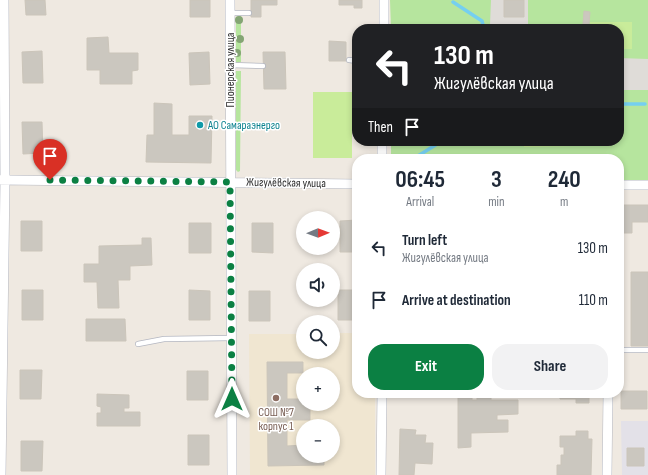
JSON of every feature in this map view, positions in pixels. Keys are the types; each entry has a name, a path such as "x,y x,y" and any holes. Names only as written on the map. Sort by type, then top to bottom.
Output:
{"street":[{"path":"1,475 4,0"},
{"name":"Пионерская улица","path":"230,0 232,475"},
{"path":"384,0 384,24"},
{"name":"Жигулёвская улица","path":"2,180 352,184"},
{"path":"624,185 648,185"},
{"path":"381,475 382,398"},
{"path":"607,475 608,398"}],"lane":[{"path":"230,13 249,13"},
{"path":"230,65 263,66"},
{"path":"138,344 164,339 232,338"},
{"path":"624,350 648,350"}],"shaded area":[{"path":"491,0 528,0 528,24 490,24"},
{"path":"624,58 648,59 648,90 624,90"},
{"name":"СОШ №7 корпус 1","path":"340,333 352,333 352,398 375,398 375,475 250,475 249,334 296,334 296,359 340,359"},
{"path":"621,421 648,421 648,475 622,475"}],"green space":[{"path":"390,0 648,0 648,180 624,180 624,154 391,154 391,146 624,146 624,24 391,24"},
{"path":"241,16 241,62 236,63 236,17"},
{"path":"590,22 632,22 632,49 624,49 624,24 590,24"},
{"path":"236,71 241,71 240,171 238,172 236,170"},
{"path":"313,92 352,92 352,158 313,158"},
{"path":"524,146 573,146 524,147"}],"building":[{"path":"25,0 45,0 46,15 26,15"},
{"path":"190,0 210,0 210,17 190,17"},
{"path":"251,0 277,0 277,5 261,5 261,17 251,17"},
{"path":"339,0 362,0 362,8 354,8 354,5 339,5"},
{"path":"504,0 524,0 524,17 504,17"},
{"path":"584,11 590,12 589,24 583,24"},
{"path":"108,37 109,53 138,53 138,70 132,71 132,84 100,84 100,70 87,70 87,38"},
{"path":"329,41 346,42 346,61 329,61"},
{"path":"42,51 43,83 23,83 22,52"},
{"path":"209,52 210,84 190,85 189,53"},
{"path":"263,52 285,52 286,89 264,89"},
{"name":"АО Самараэнерго","path":"154,103 172,104 172,135 189,135 189,116 212,116 211,163 146,162 147,135 154,135"},
{"path":"22,122 42,122 43,153 23,154"},
{"path":"624,205 648,205 648,222 632,222 632,233 624,233"},
{"path":"352,220 352,252 340,252 340,221"},
{"path":"21,221 42,221 42,251 21,251"},
{"path":"189,223 211,223 211,253 189,253"},
{"path":"252,223 273,223 273,253 252,252"},
{"path":"142,238 151,238 152,265 130,266 130,280 118,280 119,308 98,308 97,282 84,282 84,264 99,264 99,246 142,245"},
{"path":"631,272 648,272 648,346 631,346"},
{"path":"22,290 43,290 43,320 22,320"},
{"path":"189,290 210,291 210,320 189,320"},
{"path":"340,290 352,290 352,320 340,320 340,315 338,315 338,307 340,307"},
{"path":"249,291 270,291 270,321 249,321"},
{"path":"86,319 125,319 126,341 86,341"},
{"path":"267,362 303,362 303,367 296,367 296,373 287,373 287,399 296,399 296,411 310,411 310,419 287,420 287,446 296,445 296,463 324,463 324,465 268,466"},
{"path":"20,370 42,370 41,399 20,399"},
{"path":"187,371 208,371 208,400 187,400"},
{"path":"624,391 647,391 647,409 621,409 621,398 624,398"},
{"path":"97,394 129,395 129,408 124,408 124,412 140,412 140,426 97,426 97,413 101,413 101,407 97,406"},
{"path":"458,398 472,398 472,400 477,400 477,398 491,398 491,400 518,400 518,414 497,415 497,420 508,420 508,432 471,433 471,447 458,448"},
{"path":"589,398 589,403 576,403 576,399 560,399"},
{"path":"400,429 416,430 415,435 426,435 425,443 433,443 432,464 415,463 414,475 399,475"},
{"path":"576,431 588,431 588,439 592,439 591,475 557,475 557,465 561,465 561,455 564,455 564,447 560,447 560,436 576,436"},
{"path":"188,435 209,435 209,465 188,465"},
{"path":"21,441 43,441 42,471 21,471"},
{"path":"627,448 644,448 644,466 627,466"}],"waterway":[{"path":"453,2 482,21 483,24"},
{"path":"624,104 645,104"},
{"path":"421,154 434,146"}],"place":[{"name":"АО Самараэнерго","path":"200,125"},
{"name":"СОШ №7 корпус 1","path":"276,398"}],"route":[{"path":"50,180 230,182 232,399"}]}
